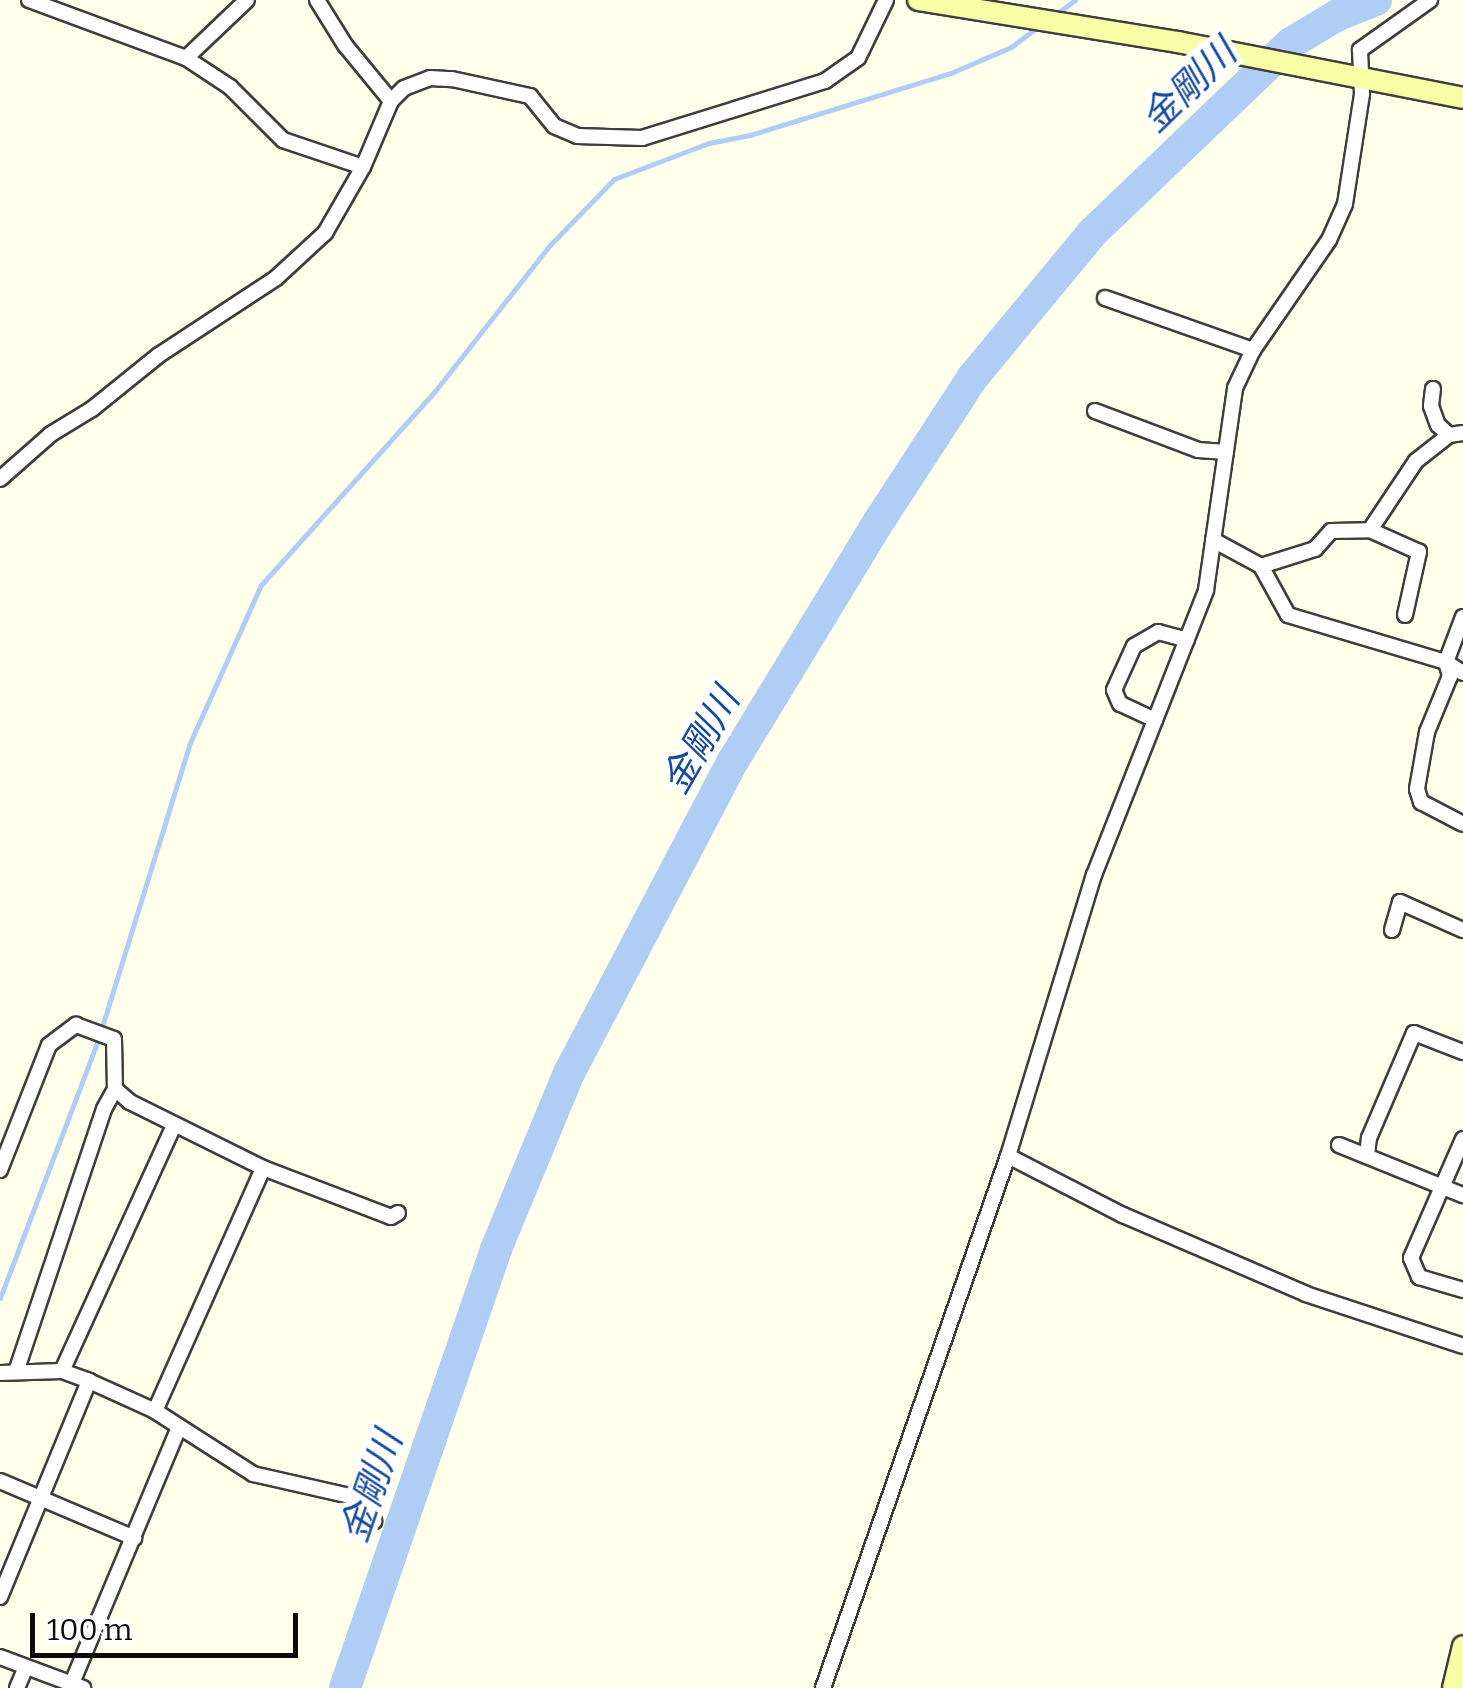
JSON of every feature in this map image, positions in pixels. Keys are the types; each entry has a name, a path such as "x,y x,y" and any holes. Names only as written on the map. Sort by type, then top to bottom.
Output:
{"main road":[{"path":"918,0 1178,42 1463,98"},
{"path":"1457,1686 1463,1646"}],"street":[{"path":"28,0 186,58 230,87 283,140 363,168"},
{"path":"186,58 247,0"},
{"path":"317,0 370,78 391,101"},
{"path":"0,479 52,434 92,409 159,355 276,278 325,233 363,168 391,101 404,88 430,78 452,79 530,96 554,126 577,136 642,138 825,81 858,58 886,0"},
{"path":"823,1688 1008,1156 1094,876 1206,590 1235,388 1253,350 1302,283 1345,204 1362,94 1360,50 1430,0"},
{"path":"1105,298 1253,350"},
{"path":"1370,530 1416,461 1456,434 1438,425 1431,406 1433,389"},
{"path":"1095,411 1198,450 1226,452"},
{"path":"1261,566 1314,549 1331,531 1370,530 1419,552 1405,614"},
{"path":"1213,540 1261,566 1288,615 1446,662 1463,672"},
{"path":"1463,617 1446,662 1450,676 1427,732 1418,789 1421,802 1463,824"},
{"path":"1155,720 1120,704 1114,690 1134,646 1158,632 1187,640"},
{"path":"1392,930 1400,902 1463,930"},
{"path":"0,1170 49,1045 76,1026 114,1039 114,1089 17,1369"},
{"path":"1367,1156 1369,1138 1414,1033 1463,1052"},
{"path":"114,1089 174,1125 263,1168 392,1217 398,1213"},
{"path":"62,1371 174,1125"},
{"path":"1463,1139 1412,1258 1419,1277 1463,1290"},
{"path":"1340,1145 1463,1195"},
{"path":"1008,1156 1123,1215 1306,1294 1463,1346"},
{"path":"155,1411 263,1168"},
{"path":"0,1373 17,1369 62,1371 89,1381 155,1411 253,1474 364,1498 374,1521"},
{"path":"0,1597 38,1496 89,1381"},
{"path":"0,1657 78,1686 178,1427"},
{"path":"0,1481 134,1538"},
{"path":"18,1688 25,1669"}],"waterway":[{"path":"1055,15 1075,0"},
{"name":"金剛川","path":"345,1688 496,1249 569,1073 733,761 881,518 973,377 1092,233 1291,43 1338,15 1376,0"},
{"path":"0,1298 97,1043 189,745 261,585 435,391 550,245 614,179 709,143 750,135 953,72 1011,47 1038,27"}]}
